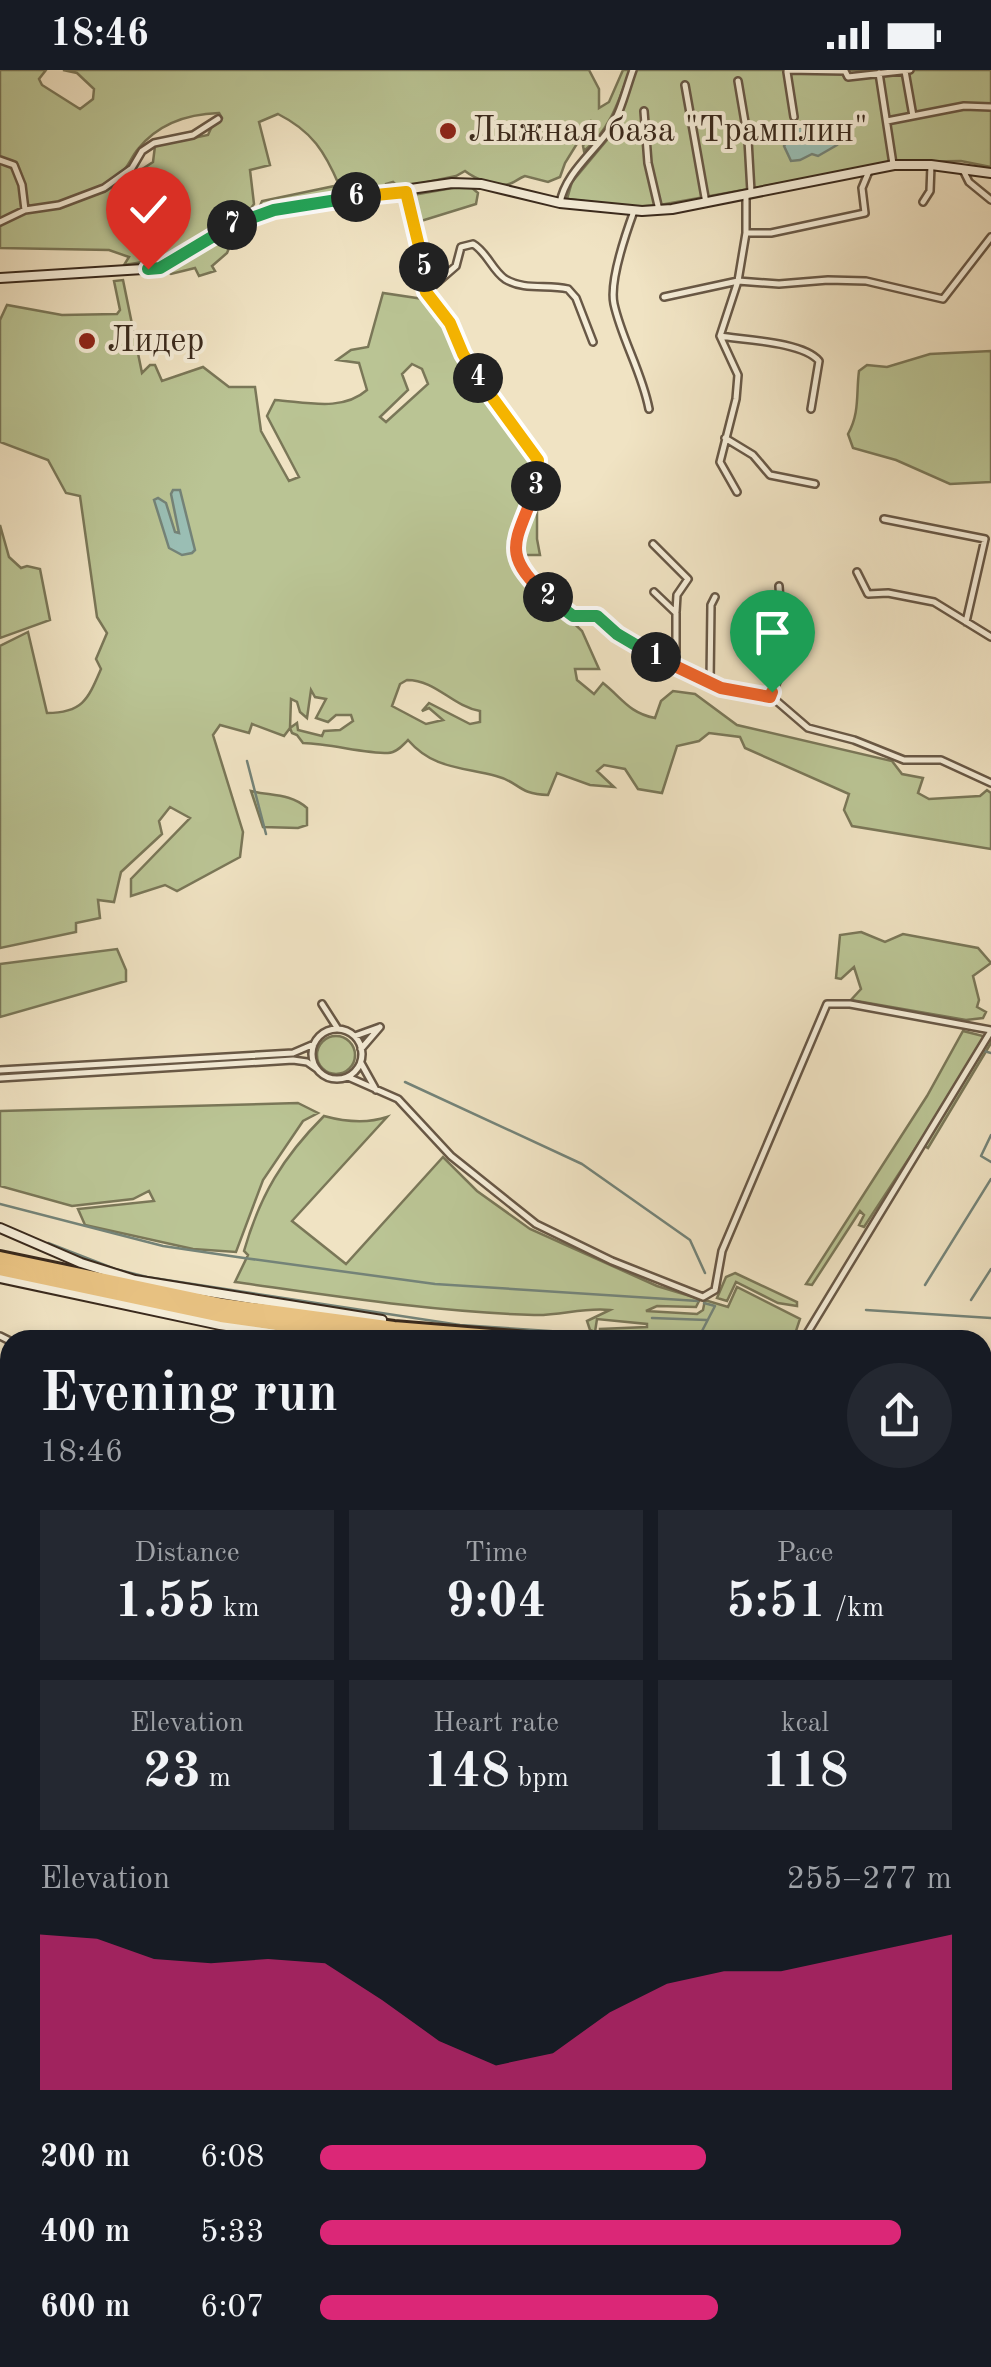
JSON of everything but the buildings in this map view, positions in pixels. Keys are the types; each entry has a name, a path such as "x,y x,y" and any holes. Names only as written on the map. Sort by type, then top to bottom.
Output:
{"highway":[{"path":"0,1258 223,1305 433,1330"},
{"path":"0,1269 221,1316 320,1330"}],"main road":[{"path":"0,278 160,268 253,216 294,206 452,184 475,183 560,203 659,210 894,165 931,165 991,173"},
{"path":"0,1228 81,1263 135,1280 440,1330"},
{"path":"0,1278 256,1330"}],"street":[{"path":"560,203 578,167 611,127 632,70"},
{"path":"794,117 787,71 844,70 848,76 908,70 912,116"},
{"path":"879,73 894,165"},
{"path":"736,492 720,462 738,376 720,336 738,281 746,233 748,140 738,81"},
{"path":"685,84 706,203"},
{"path":"887,121 964,106 991,107"},
{"path":"644,111 648,163 659,210"},
{"path":"0,222 24,210 59,205 104,188 132,168 142,151 154,143 194,135 218,119"},
{"path":"0,160 14,165 22,185 24,210"},
{"path":"923,202 930,191 931,165"},
{"path":"746,233 771,233 865,213 862,188 870,168"},
{"path":"963,168 968,182 991,200"},
{"path":"406,192 423,253 426,292 450,323 472,370 536,456 540,468 518,531 518,565 529,580 569,614 597,616 617,634 652,655 721,688 770,697 808,728 854,740 904,760 942,760 991,782"},
{"path":"634,210 613,300 643,380 649,409"},
{"path":"664,297 738,281 779,284 828,280 866,281 943,300 991,236"},
{"path":"426,292 456,266 462,247 472,244 502,277 512,282 568,289 576,298 593,342"},
{"path":"720,336 815,355 819,361 811,410"},
{"path":"724,438 753,455 770,475 816,484"},
{"path":"884,518 984,538 966,622"},
{"path":"652,655 676,651 677,595 688,579 653,544"},
{"path":"857,572 868,594 934,602 991,636"},
{"path":"770,697 784,667 779,586"},
{"path":"654,592 676,614"},
{"path":"710,682 710,605 715,597"},
{"path":"0,1074 307,1062 328,1078 348,1076 398,1099 486,1188 536,1224 612,1261 703,1297 716,1290 722,1251 824,1008 837,1002 991,1031 809,1330"},
{"path":"322,1004 338,1030 354,1036 380,1027 361,1049"},
{"path":"324,1033 325,1013"},
{"path":"0,1074 293,1053 314,1044 324,1033 338,1030"},
{"path":"354,1036 361,1049 360,1062 376,1090"},
{"path":"314,1044 312,1057 317,1069"},
{"path":"348,1076 360,1062"}],"green space":[{"path":"0,70 46,70 39,79 42,85 80,109 93,99 94,89 77,73 63,70 589,70 599,89 599,108 609,102 623,70 630,70 601,134 584,151 595,122 591,121 560,177 548,182 525,176 498,185 465,171 399,188 393,182 386,184 385,189 259,208 262,201 339,185 316,143 278,114 259,122 270,165 250,170 254,204 249,211 162,259 124,265 129,257 109,250 0,248","holes":["219,113 222,118 208,135 155,146 153,162 130,177 124,170 146,140 164,127 196,116"]},
{"path":"636,70 991,70 991,167 961,161 898,162 660,205 633,207 567,199 572,182 617,128"},
{"path":"471,187 478,193 476,204 421,221 413,210 413,195"},
{"path":"226,236 232,241 227,253 212,266 215,271 199,276 195,268 171,274 167,271"},
{"path":"123,280 142,373 155,365 162,381 203,367 229,387 255,387 261,431 289,481 299,477 267,416 275,400 323,404 357,397 367,390 359,363 337,360 351,350 368,347 383,293 423,299 448,331 475,381 534,459 524,528 527,532 537,500 540,555 512,555 513,565 582,631 599,669 575,669 577,680 594,694 603,683 632,709 655,718 661,701 673,691 695,694 737,725 892,761 902,774 923,778 918,793 929,799 980,796 987,790 991,793 991,849 852,826 844,810 849,794 745,748 740,737 709,733 699,741 677,746 662,793 638,789 625,769 604,765 597,771 614,787 590,785 557,773 548,795 524,790 496,776 438,762 408,740 394,752 378,753 303,743 290,728 284,736 252,724 249,733 220,725 213,735 243,832 240,857 177,891 165,885 131,896 131,879 190,818 170,807 159,821 162,834 121,872 114,902 98,900 100,918 76,923 76,932 0,948 0,646 28,632 47,713 59,712 76,707 88,696 101,669 96,659 107,633 97,617 80,496 66,493 48,460 0,442 0,320 7,305 62,315 117,314 120,310 114,281","holes":["412,364 422,369 428,384 386,422 380,417 408,390 402,374","407,680 427,684 480,711 480,722 470,724 429,703 422,711 429,708 443,720 426,724 392,706 400,684","311,690 315,697 326,699 316,718 328,722 336,715 351,715 353,721 340,730 324,731 322,736 298,730 297,723 290,728 291,699 307,718"]},
{"path":"991,351 991,482 950,484 896,460 853,448 848,434 856,411 859,371 867,365 887,367 930,354"},
{"path":"0,525 9,557 21,568 40,569 50,620 0,638"},
{"path":"251,791 300,803 307,808 307,825 263,827"},
{"path":"861,932 885,942 903,934 978,948 991,963 973,976 977,1007 986,1012 983,1018 966,1020 851,1000 861,989 854,967 841,979 836,978 840,935"},
{"path":"117,949 126,981 0,1017 0,964"},
{"path":"963,1031 991,1038 991,1043 928,1148 919,1143 864,1227 859,1225 864,1215 860,1211 812,1285 806,1284 927,1096"},
{"path":"336,1036 349,1042 355,1055 349,1068 336,1074 323,1068 317,1055 323,1042"},
{"path":"298,1103 318,1113 303,1121 263,1180 236,1252 193,1249 85,1225 78,1209 154,1201 149,1191 133,1199 72,1206 0,1186 0,1111"},
{"path":"324,1116 356,1121 387,1117 292,1221 346,1264 443,1157 477,1191 530,1229 657,1286 700,1299 696,1307 657,1306 646,1311 697,1314 703,1310 705,1300 728,1307 737,1287 800,1319 796,1330 600,1330 647,1324 597,1319 595,1330 590,1330 587,1321 610,1310 534,1315 459,1311 235,1282 248,1255 244,1251 257,1212 296,1147"},
{"path":"735,1273 797,1302 797,1306 778,1303 736,1282 727,1301 717,1298 726,1277"}],"water":[{"path":"795,128 816,132 830,129 837,145 818,156 812,154 791,161 784,146"},
{"path":"173,490 180,490 195,550 192,553 182,555 169,548 154,500 166,503 175,532 179,533"}],"waterway":[{"path":"247,761 266,834"},
{"path":"984,1051 991,1053"},
{"path":"405,1082 582,1164 690,1240 705,1273"},
{"path":"991,1135 981,1156 991,1162"},
{"path":"925,1285 991,1179"},
{"path":"0,1204 163,1246 244,1258 435,1284 698,1301"},
{"path":"48,1243 147,1277 460,1325 535,1330"},
{"path":"971,1300 991,1269"},
{"path":"703,1330 715,1306 704,1303"},
{"path":"866,1310 991,1318"},
{"path":"652,1318 707,1320"}],"place":[{"name":"Лыжная база \"Трамплин\"","path":"448,131"},
{"name":"Лидер","path":"87,341"}],"route":[{"path":"148,269 160,268 253,216 294,206 406,192 423,253 426,292 450,323 472,370 538,460 538,480 517,536 518,565 529,580 573,616 597,616 644,651 721,688 770,697 772,692"}]}
